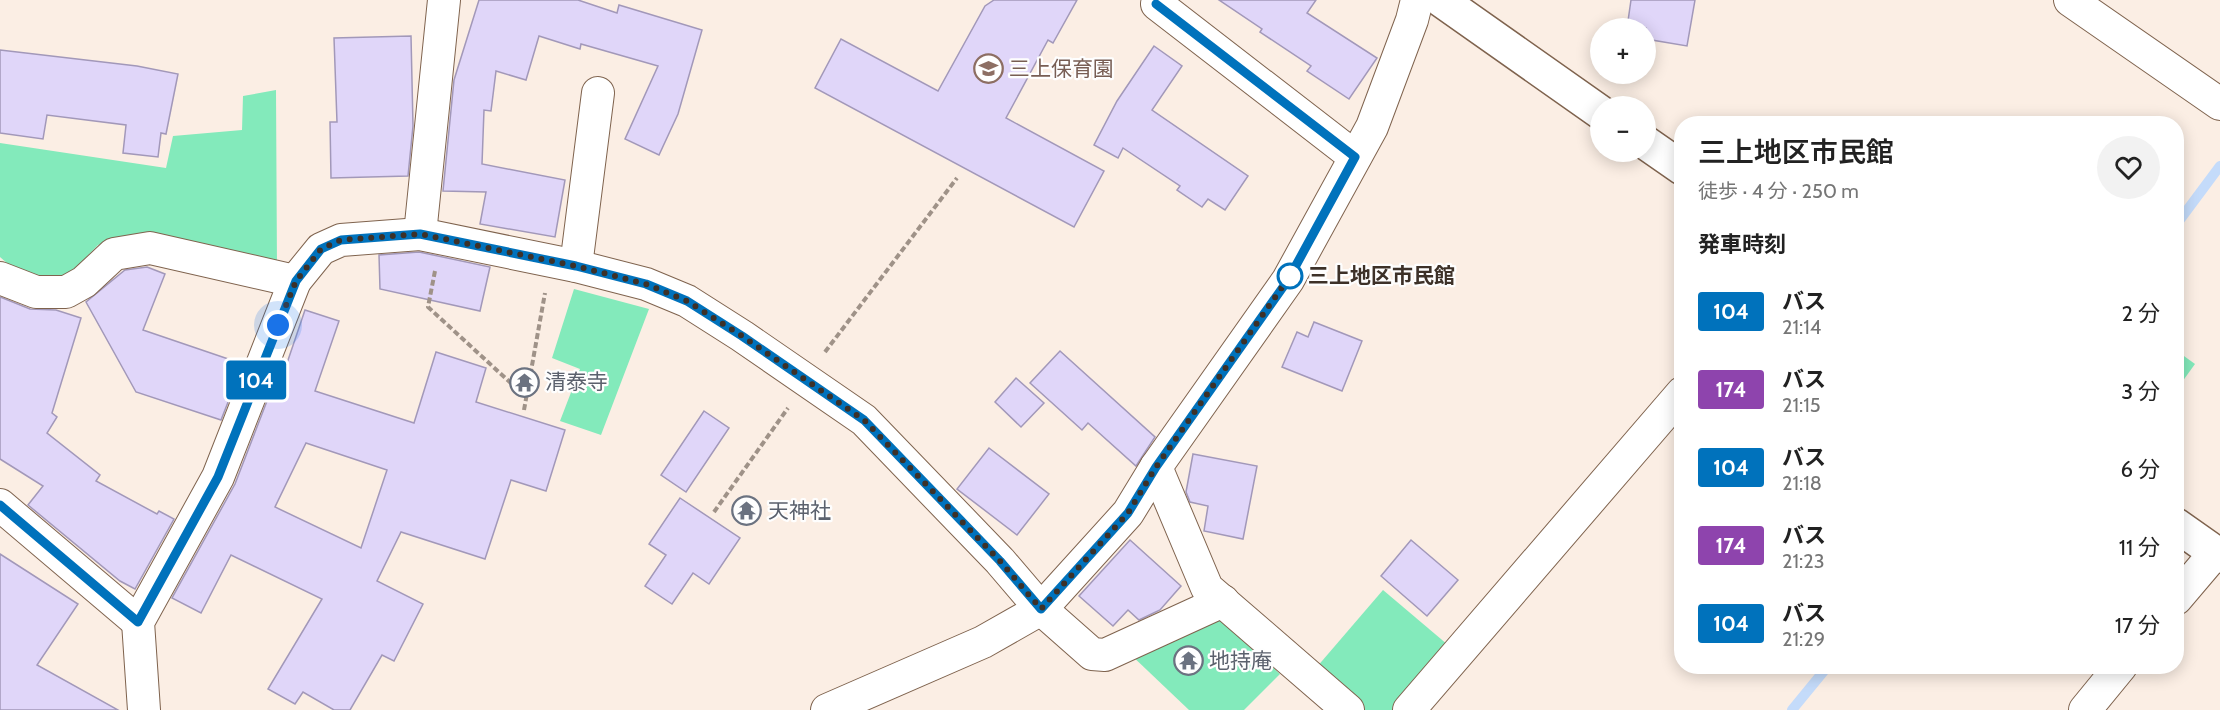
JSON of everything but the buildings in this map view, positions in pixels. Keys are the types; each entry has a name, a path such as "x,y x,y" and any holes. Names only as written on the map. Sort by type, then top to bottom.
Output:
{"street":[{"path":"420,234 444,0"},
{"path":"827,710 983,642 1041,609 1128,513 1156,467 1288,280 1372,127 1412,20 1417,0"},
{"path":"1441,0 1590,105"},
{"path":"2070,0 2220,104"},
{"path":"1156,4 1355,157"},
{"path":"576,266 598,93"},
{"path":"1656,150 1674,162"},
{"path":"144,710 138,622 218,477 296,281 321,249 341,240 420,234 576,266 646,284 687,301 799,390 864,420 1000,561 1041,609 1092,654 1105,655 1222,601"},
{"path":"0,278 36,292 66,292 84,282 114,254 150,248 296,281"},
{"path":"1409,710 1674,402"},
{"path":"1156,467 1207,588 1348,710"},
{"path":"0,505 138,622"},
{"path":"2184,531 2217,555 2184,590"},
{"path":"2085,710 2114,674"}],"path":[{"path":"714,513 799,390 957,178"},
{"path":"436,261 428,307 526,397"},
{"path":"524,410 547,283"}],"green space":[{"path":"276,90 277,268 116,240 98,245 65,277 31,277 0,257 0,143 166,168 173,136 242,130 243,96"},
{"path":"574,289 649,309 601,435 560,421 580,369 552,358"},
{"path":"2184,356 2195,364 2184,379"},
{"path":"1383,590 1448,645 1392,710 1365,710 1316,668"},
{"path":"1213,613 1280,674 1244,710 1189,710 1128,652"}],"waterway":[{"path":"2184,214 2220,166"},
{"path":"1792,710 1821,674"}],"bus line":[{"name":"104","path":"0,505 138,622 218,477 296,281 321,249 341,240 420,234 576,266 646,284 687,301 864,420 1000,561 1041,609 1128,513 1156,467 1288,280 1355,157 1156,4"}],"place":[{"name":"三上保育園","path":"988,69"},
{"name":"三上地区市民館","path":"1290,276"},
{"name":"清泰寺","path":"524,382"},
{"name":"天神社","path":"747,511"},
{"name":"地持庵","path":"1188,661"}],"route":[{"path":"278,325 296,281 321,249 341,240 420,234 576,266 646,284 687,301 864,420 1000,561 1041,609 1128,513 1156,467 1290,276"}]}
